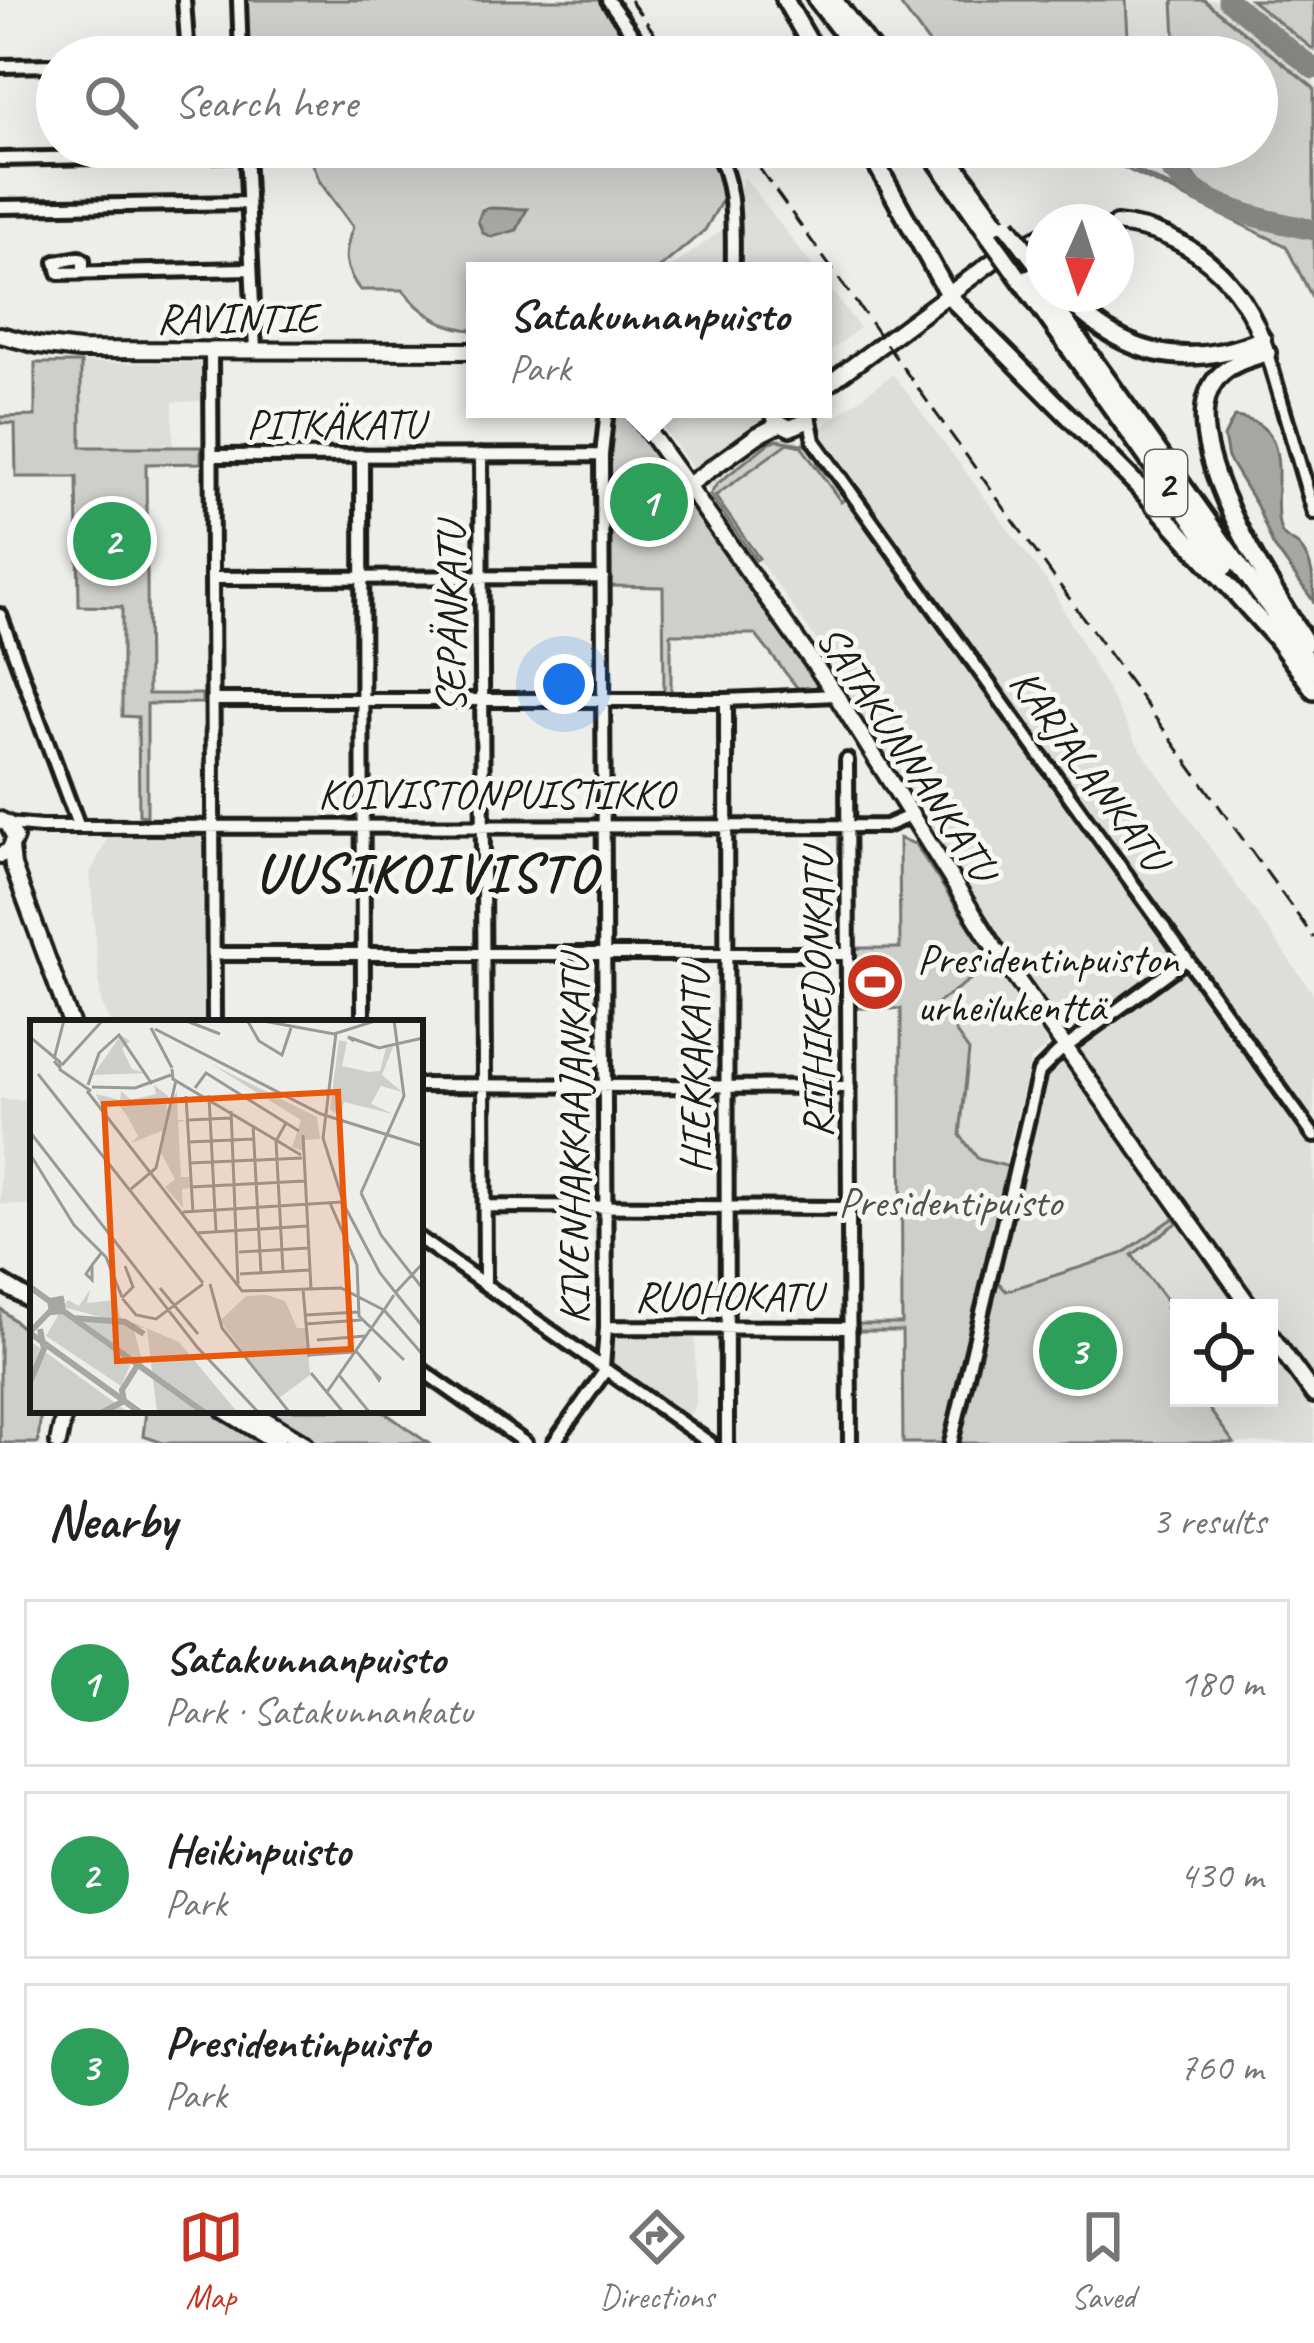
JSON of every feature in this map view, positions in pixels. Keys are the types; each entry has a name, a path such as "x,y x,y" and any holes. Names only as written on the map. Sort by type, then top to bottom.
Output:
{"highway":[{"path":"785,0 806,36"},
{"path":"818,0 845,36"},
{"path":"834,0 861,36"},
{"path":"879,168 949,296 1140,488 1274,636"},
{"name":"2","path":"945,168 1026,264"},
{"name":"2","path":"956,168 999,231"},
{"name":"2","path":"1059,312 1314,690"},
{"name":"2","path":"1059,312 1314,670"},
{"path":"1084,312 1109,333 1165,354 1211,356 1265,346"},
{"path":"1265,346 1216,379 1204,411 1206,438 1232,511 1314,655"}],"main road":[{"path":"1134,228 1164,235 1213,264 1249,309 1265,346"},
{"path":"832,381 996,259 1026,244"},
{"name":"RAVINTIE","path":"0,335 65,349 466,351"},
{"name":"SATAKUNNANKATU","path":"639,418 836,694 994,946 1245,1299"},
{"path":"687,486 778,419 801,425 805,418"},
{"path":"5,836 70,1019"},
{"path":"4,1284 30,1300"},
{"path":"1278,1345 1314,1395"},
{"path":"58,1443 63,1413"},
{"path":"229,1413 278,1443"},
{"path":"255,1413 304,1443"}],"street":[{"path":"184,0 187,36"},
{"path":"239,0 241,36"},
{"path":"608,0 634,36"},
{"path":"0,66 36,65"},
{"path":"0,159 36,158"},
{"path":"247,168 255,350"},
{"path":"724,168 730,193 733,262"},
{"path":"0,207 248,203"},
{"path":"83,272 250,268"},
{"path":"1265,346 1314,513"},
{"path":"211,350 214,1020"},
{"name":"KIVENHAKKAAJANKATU","path":"604,1369 602,455 606,418"},
{"name":"KARJALANKATU","path":"810,418 814,441"},
{"name":"KARJALANKATU","path":"778,419 814,441 1314,1136"},
{"name":"SEPÄNKATU","path":"482,455 485,1284"},
{"name":"PITKÄKATU","path":"212,456 602,455"},
{"path":"362,456 363,1020"},
{"path":"212,578 603,577"},
{"path":"0,615 78,825"},
{"path":"213,700 726,700 836,694"},
{"name":"HIEKKAKATU","path":"726,700 727,1443"},
{"name":"RIIHIKEDONKATU","path":"847,760 850,1443"},
{"name":"KOIVISTONPUISTIKKO","path":"5,836 78,825 886,826 912,815"},
{"path":"214,954 848,954"},
{"path":"951,1443 1037,1076 1065,1048 1187,959"},
{"path":"423,1085 849,1087"},
{"path":"485,1206 850,1208"},
{"path":"423,1241 710,1443"},
{"name":"RUOHOKATU","path":"607,1328 850,1328"},
{"path":"554,1443 604,1369"},
{"path":"423,1371 525,1443"}],"shaded area":[{"path":"897,0 1314,0 1314,301 1286,246 1124,168 1278,168 1278,36 924,36"},
{"path":"744,177 809,262 679,262 723,229"},
{"path":"527,209 517,230 492,237 483,233 478,221 482,210"},
{"path":"832,292 860,328 832,349"},
{"path":"81,363 201,363 201,401 173,402 173,447 81,447"},
{"path":"893,374 1051,587 1137,744 1314,995 1314,1378 1278,1328 1278,1299 1258,1299 982,915 833,679 841,674 656,418 781,418 803,446"},
{"path":"1234,417 1254,422 1275,446 1280,528 1308,559 1314,602 1273,545 1257,506 1228,458 1224,437"},
{"path":"109,835 202,836 203,1020 109,1020 101,1003 90,874"},
{"path":"993,963 1050,1044 1031,1059 1004,1165 978,1160 960,1135 969,1051 936,1004"},
{"path":"1063,1063 1174,1218 1123,1254 1005,1291 995,1278 1046,1075"},
{"path":"0,1099 30,1100 30,1206 0,1204"},
{"path":"1177,1223 1232,1299 1170,1299 1170,1314 1128,1257"},
{"path":"614,1333 695,1333 696,1405 687,1418 614,1366"},
{"path":"1278,1363 1314,1413 1314,1443 1234,1443 1208,1407 1278,1407"}],"green space":[{"path":"244,0 600,0 627,36 246,36"},
{"path":"897,0 1126,0 1128,36 924,36"},
{"path":"1173,0 1204,0 1249,36 1175,36"},
{"path":"1251,0 1314,0 1314,50"},
{"path":"1278,59 1314,88 1314,221 1234,201 1197,180 1188,168 1278,168"},
{"path":"314,168 717,168 725,195 705,230 667,262 466,262 466,329 434,318 403,290 360,290 346,260 353,227"},
{"path":"1124,168 1136,168 1241,221 1314,238 1314,301 1286,246"},
{"path":"35,363 81,363 81,447 201,447 201,463 146,464 148,694 202,694 202,703 147,704 147,816 139,815 138,717 122,716 122,607 79,606 77,477 16,477 15,424 0,423 0,417 35,416"},
{"path":"611,418 630,418 820,688 803,695 755,634 671,634 671,694 664,695 663,587 609,586"},
{"path":"778,440 809,447 818,465 847,497 841,502 801,446 788,443 715,496 759,558 756,560 710,495 717,484"},
{"name":"Presidentipuisto","path":"899,838 915,844 993,963 936,1004 969,1051 960,1135 978,1159 1010,1167 946,1443 903,1443 902,1331 857,1331 857,1324 902,1324 901,1009 856,1008 855,948 900,948"},
{"path":"1174,1218 1177,1223 1132,1255 1169,1304 1170,1407 1208,1407 1234,1443 957,1443 995,1278 1006,1291 1122,1254"},
{"path":"0,1308 30,1334 30,1413 41,1413 38,1443 0,1443"},
{"path":"146,1413 216,1413 266,1443 163,1443 143,1436"},
{"path":"265,1413 385,1413 428,1443 314,1443"}],"taxiway":[{"path":"1228,0 1273,36"},
{"path":"1278,40 1314,69"},
{"path":"1170,168 1225,206 1314,230"}],"railway":[{"path":"630,0 657,36"},
{"path":"759,168 827,262"},
{"path":"832,269 1314,938"}],"place":[{"name":"Satakunnanpuisto","path":"649,502"},
{"name":"Heikinpuisto","path":"112,541"},
{"name":"Presidentinpuiston urheilukenttä","path":"875,982"},
{"name":"Presidentinpuisto","path":"1078,1351"}],"district":[{"name":"UUSIKOIVISTO","path":"427,872"}]}
